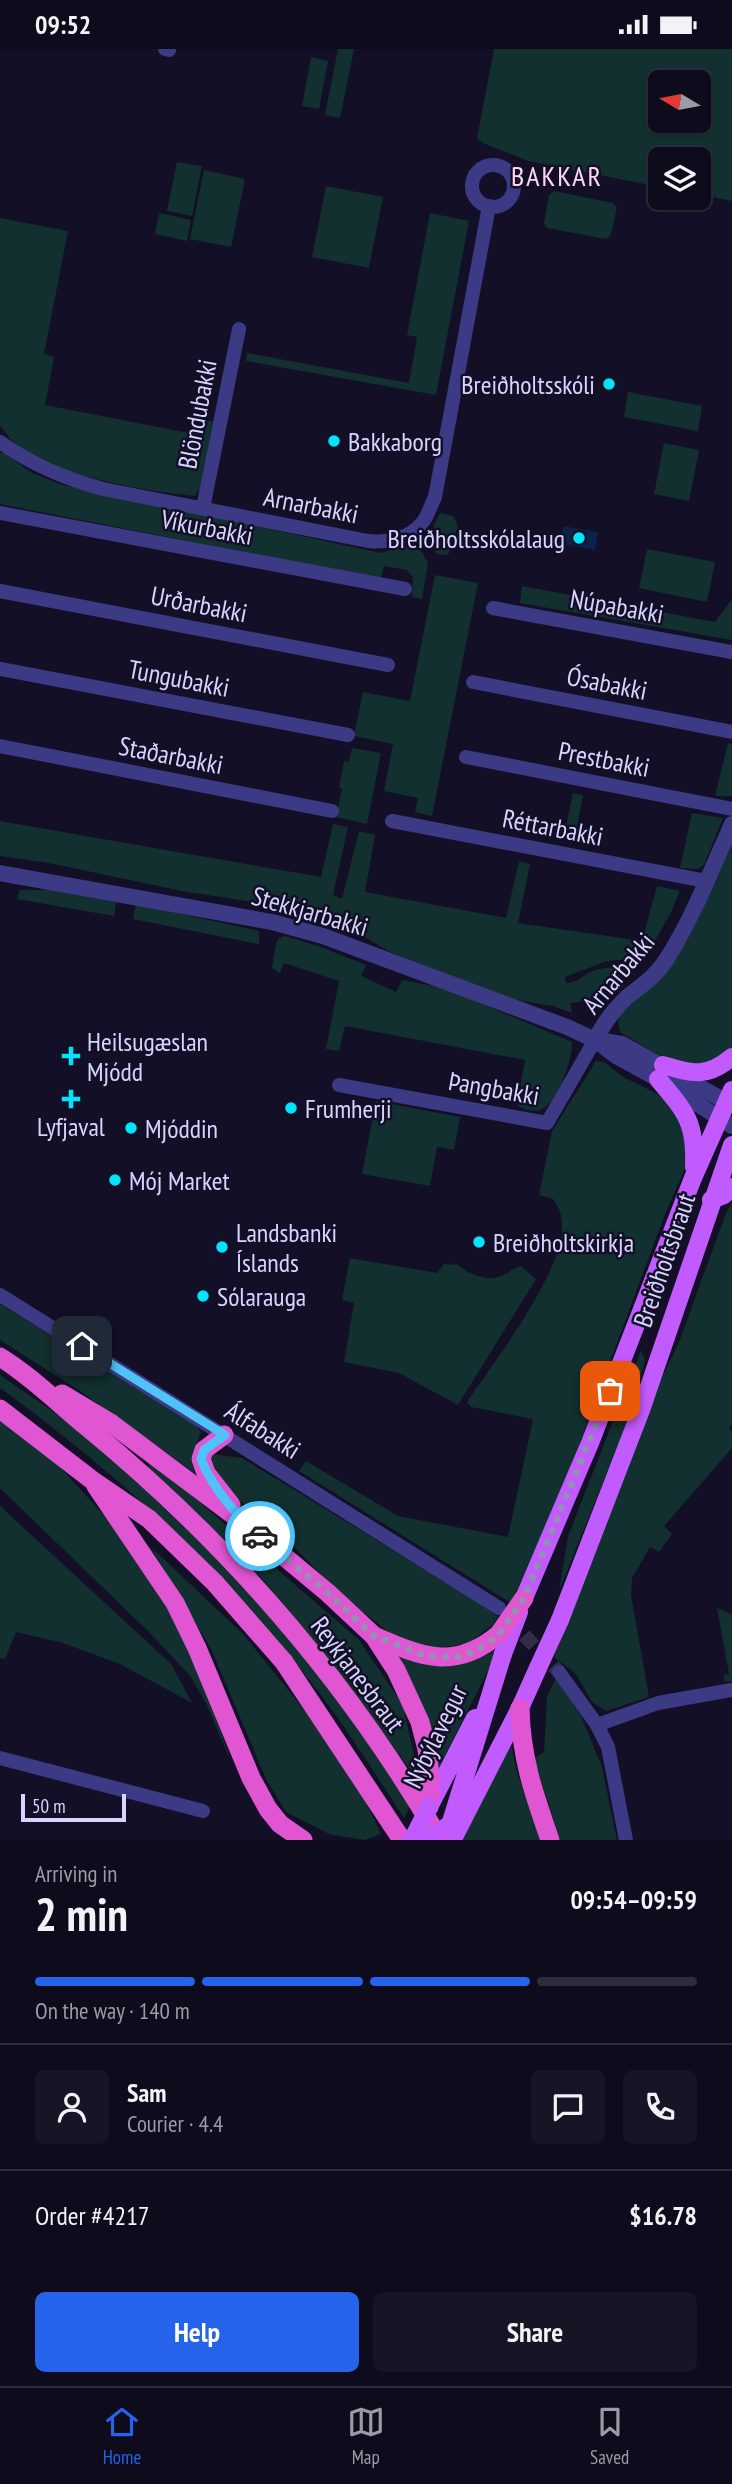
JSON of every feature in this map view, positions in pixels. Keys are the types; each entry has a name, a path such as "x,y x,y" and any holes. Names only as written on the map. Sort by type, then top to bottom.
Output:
{"highway":[{"path":"4,1359 112,1424 244,1523 328,1593 374,1636 409,1694 420,1722 430,1775 429,1807"},
{"name":"Reykjanesbraut","path":"4,1359 144,1474 272,1604 330,1674 413,1794 447,1836"},
{"name":"Reykjanesbraut","path":"0,1409 149,1519 215,1583 284,1662 402,1840"},
{"path":"225,1435 204,1450 201,1459 206,1473 244,1523"},
{"path":"92,1479 175,1604 197,1648 251,1779 268,1809 280,1824 303,1840"},
{"path":"374,1636 409,1651 443,1658 470,1653 499,1634 524,1598"},
{"path":"520,1708 526,1768 550,1840"}],"main road":[{"path":"661,1072 699,1074 715,1070 732,1057"},
{"path":"661,1072 692,1127 695,1144 693,1178"},
{"name":"Breiðholtsbraut","path":"503,1654 590,1443 693,1178 728,1108"},
{"name":"Breiðholtsbraut","path":"426,1840 447,1836 484,1780 560,1620 641,1410 732,1145"},
{"path":"711,1200 724,1195 732,1187"},
{"path":"447,1836 503,1654"},
{"name":"Nýbýlavegur","path":"412,1840 474,1719 503,1654"},
{"path":"426,1840 429,1807"}],"street":[{"name":"Arnarbakki","path":"0,442 42,468 72,481 103,489 376,542 385,543 401,538 421,524 435,497 489,206"},
{"name":"Blöndubakki","path":"203,508 239,329"},
{"name":"Víkurbakki","path":"0,513 405,589"},
{"name":"Urðarbakki","path":"0,591 388,665"},
{"name":"Núpabakki","path":"494,608 732,653"},
{"name":"Tungubakki","path":"0,669 348,735"},
{"name":"Ósabakki","path":"473,682 732,731"},
{"name":"Staðarbakki","path":"0,747 332,811"},
{"name":"Prestbakki","path":"466,757 732,809"},
{"name":"Réttarbakki","path":"392,821 706,881"},
{"name":"Arnarbakki","path":"595,1040 616,1009 666,961 732,824"},
{"name":"Stekkjarbakki","path":"0,873 272,922 323,936 568,1027 595,1040 622,1044 661,1072 728,1108"},
{"name":"Þangbakki","path":"339,1085 547,1123 595,1040"},
{"name":"Álfabakki","path":"0,1295 499,1608"},
{"path":"559,1672 597,1725 608,1747 626,1840"},
{"path":"597,1725 658,1703 732,1690"},
{"path":"0,1758 203,1811"}],"green space":[{"path":"338,49 354,49 340,118 325,115"},
{"path":"494,49 732,49 732,201 711,197 711,147 648,147 648,185 528,161 477,138"},
{"path":"311,57 328,61 319,109 302,106"},
{"path":"177,162 202,166 192,216 167,211"},
{"path":"204,170 245,179 231,247 190,239"},
{"path":"326,186 383,197 369,268 312,257"},
{"path":"554,191 613,203 617,207 611,235 606,239 547,228 544,223 549,195"},
{"path":"159,213 191,220 187,241 155,234"},
{"path":"430,213 469,221 436,395 246,361 247,353 409,383 417,337 407,335"},
{"path":"0,218 68,231 44,354 54,357 45,405 194,434 205,421 213,421 201,487 195,496 103,481 57,466 18,446 0,426"},
{"path":"628,392 702,406 698,431 624,417"},
{"path":"664,443 699,450 689,501 654,494"},
{"path":"4,452 30,472 59,484 381,553 416,542 428,563 422,599 412,597 413,577 407,570 384,566 381,579 0,504 0,453"},
{"path":"440,513 453,516 458,526 448,555 436,554 433,529"},
{"path":"647,549 715,562 707,602 639,588"},
{"path":"435,575 478,583 432,816 415,812 418,798 384,791 393,744 354,736 363,692 410,701"},
{"path":"522,586 715,622 732,599 732,640 520,603"},
{"path":"728,743 732,744 732,796 715,796"},
{"path":"352,748 381,753 367,824 336,817 344,761 349,762"},
{"path":"573,793 583,795 575,838 564,836"},
{"path":"692,813 723,818 704,865 698,869 680,868"},
{"path":"0,821 321,877 333,824 348,827 333,895 342,899 359,831 375,835 365,892 506,918 519,861 530,864 518,923 642,941 657,886 680,891 648,953 639,958 607,961 565,977 566,983 570,983 597,969 638,965 600,995 570,1003 572,1013 553,1006 505,998 388,951 338,921 339,917 336,915 182,891 49,863 0,856"},
{"path":"732,842 732,1048 722,1061 685,1066 653,1052 620,1032 619,1016 625,1006 661,978 677,957 695,926"},
{"path":"20,890 50,890 116,902 114,916 17,899"},
{"path":"136,904 259,931 259,944 133,919"},
{"path":"285,936 366,965 361,976 396,992 402,980 445,988 572,1042 567,1068 559,1088 544,1108 527,1109 517,1105 525,1060 345,1026 339,1051 326,1049 339,981 284,963 280,973 272,968 276,943 279,938"},
{"path":"596,1061 604,1062 625,1078 664,1097 681,1120 686,1139 687,1164 665,1214 565,1483 511,1603 299,1471 306,1461 398,1516 508,1537 533,1419 471,1407 467,1402 526,1315 552,1266 560,1243 561,1217 553,1199 539,1195 552,1131"},
{"path":"376,1101 460,1117 454,1150 437,1147 430,1186 362,1174"},
{"path":"732,1202 732,1424 729,1429 732,1432 732,1448 664,1526 672,1534 659,1552 650,1547 632,1578 631,1595 649,1697 606,1711 592,1702 576,1674 554,1657"},
{"path":"350,1258 437,1273 444,1264 455,1263 470,1273 489,1278 501,1276 521,1266 536,1279 458,1405 399,1373 344,1362 354,1303 342,1300"},
{"path":"0,1304 195,1425 201,1432 191,1459 195,1473 80,1391 0,1340"},
{"path":"641,1350 645,1360 635,1403 559,1591 568,1536"},
{"path":"0,1375 58,1415 116,1461 246,1587 329,1685 410,1806 404,1818 321,1695 250,1609 131,1492 45,1421 0,1388"},
{"path":"0,1420 51,1457 110,1522 157,1589 199,1669 232,1764 206,1703 191,1677 151,1634 0,1488"},
{"path":"211,1454 242,1458 498,1617 493,1625 467,1644 429,1649 389,1632 343,1597 282,1535 235,1497 209,1466"},
{"path":"152,1461 359,1640 403,1705 420,1783 321,1649 263,1580 147,1467"},
{"path":"0,1506 171,1664 192,1703 120,1664 63,1643 16,1632 5,1659 0,1658"},
{"path":"150,1546 244,1635 314,1722 360,1789 381,1834 365,1840 329,1834 286,1812 266,1779 211,1649"},
{"path":"717,1608 732,1614 732,1681 725,1682 723,1675 729,1674"},
{"path":"499,1649 437,1771 424,1712 399,1657 426,1663 450,1664 473,1660"},
{"path":"556,1677 581,1716 602,1767 617,1840 560,1840 534,1759 544,1752 547,1697"},
{"path":"511,1744 517,1772 541,1840 462,1840"}],"water":[{"name":"Breiðholtsskólalaug","path":"563,526 598,532 595,550 560,544"}],"tunnel":[{"path":"510,1620 559,1672"}],"way so far":[{"path":"260,1536 374,1636 426,1656 443,1658 470,1653 499,1634 524,1598 610,1391"}],"place":[{"name":"Breiðholtsskóli","path":"609,384"},
{"name":"Bakkaborg","path":"334,441"},
{"name":"Breiðholtsskólalaug","path":"579,538"},
{"name":"Heilsugæslan Mjódd","path":"71,1056"},
{"name":"Lyfjaval","path":"71,1099"},
{"name":"Frumherji","path":"291,1108"},
{"name":"Mjóddin","path":"131,1128"},
{"name":"Mój Market","path":"115,1180"},
{"name":"Breiðholtskirkja","path":"479,1242"},
{"name":"Landsbanki Íslands","path":"222,1247"},
{"name":"Sólarauga","path":"203,1296"}],"district":[{"name":"BAKKAR","path":"557,175"}],"route":[{"path":"82,1346 225,1435 204,1450 201,1459 206,1473 244,1523 260,1536"}]}
